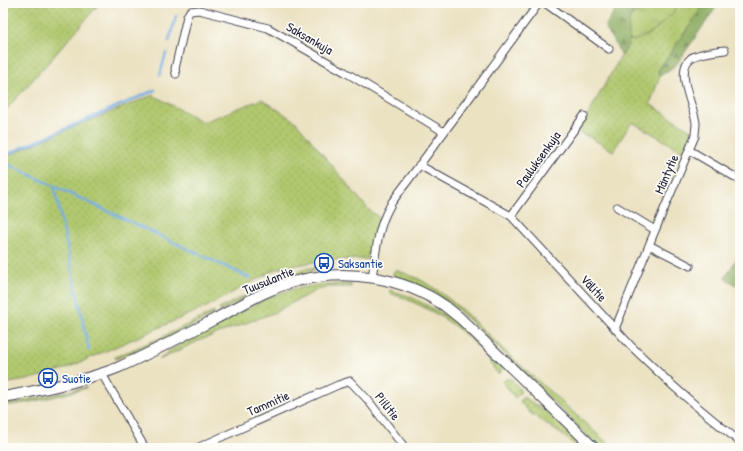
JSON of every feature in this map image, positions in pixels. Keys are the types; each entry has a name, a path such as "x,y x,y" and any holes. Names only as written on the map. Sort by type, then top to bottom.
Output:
{"main road":[{"name":"Tuusulantie","path":"3,397 25,394 102,374 181,338 238,307 286,284 309,278 355,276 389,281 404,286 445,306 460,318 594,448"}],"street":[{"path":"372,278 384,216 392,202 539,3"},
{"path":"545,3 609,49"},
{"name":"Saksankuja","path":"176,74 175,69 186,16 190,11 199,10 268,28 345,72 444,132"},
{"name":"Mäntytie","path":"615,329 695,136 696,123 684,73 687,64 692,57 704,53 725,50"},
{"name":"Pauluksenkuja","path":"511,216 584,116"},
{"path":"689,150 740,180"},
{"name":"Välitie","path":"419,165 511,216 632,347 671,384 740,442"},
{"path":"617,208 655,230"},
{"path":"649,245 690,266"},
{"path":"102,374 145,448"},
{"name":"Tammitie","path":"197,448 350,381"},
{"name":"Piilitie","path":"350,381 367,398 404,448"}],"green space":[{"path":"3,3 100,3 3,113"},
{"path":"619,3 660,3 657,5 644,7 643,11 634,13 630,20 630,37 622,56 605,27"},
{"path":"660,3 680,3 670,16 652,32 635,40 630,40 629,23 634,13 643,11 648,4 657,5"},
{"path":"680,3 705,3 658,71 660,76 650,104 692,131 684,152 632,122 613,151 578,132 630,40 635,40 652,32 670,16"},
{"path":"705,3 719,3 676,65 660,76 658,71"},
{"path":"153,95 203,122 262,99 296,122 368,209 381,219 367,259 324,260 276,269 206,307 65,369 27,380 3,384 3,158 61,132"},
{"path":"740,253 740,279 736,285 725,278"},
{"path":"307,268 319,268 265,287 220,312 219,309 263,286 286,275"},
{"path":"396,270 417,278 444,295 613,448 600,448 476,326 450,303 417,284 394,276 394,271"},
{"path":"326,284 351,284 351,287 328,287 315,291 273,313 198,341 159,360 172,349 269,297 293,289"},
{"path":"390,290 411,297 447,316 462,327 502,367 501,372 498,374 478,347 459,329 437,314 413,302 389,293"},
{"path":"214,312 215,314 164,340 116,359 115,357 158,339"},
{"path":"506,379 511,379 520,389 519,391 521,392 515,398 503,382"},
{"path":"86,387 45,399 3,406 3,404 24,401"},
{"path":"523,397 547,412 585,448 578,448 568,439 529,412 520,402"}],"waterway":[{"path":"169,41 176,16"},
{"path":"160,75 166,53"},
{"path":"3,156 155,90"},
{"path":"3,162 250,278"},
{"path":"54,186 89,350"}],"place":[{"name":"Saksantie","path":"324,263"},
{"name":"Suotie","path":"48,378"}]}
